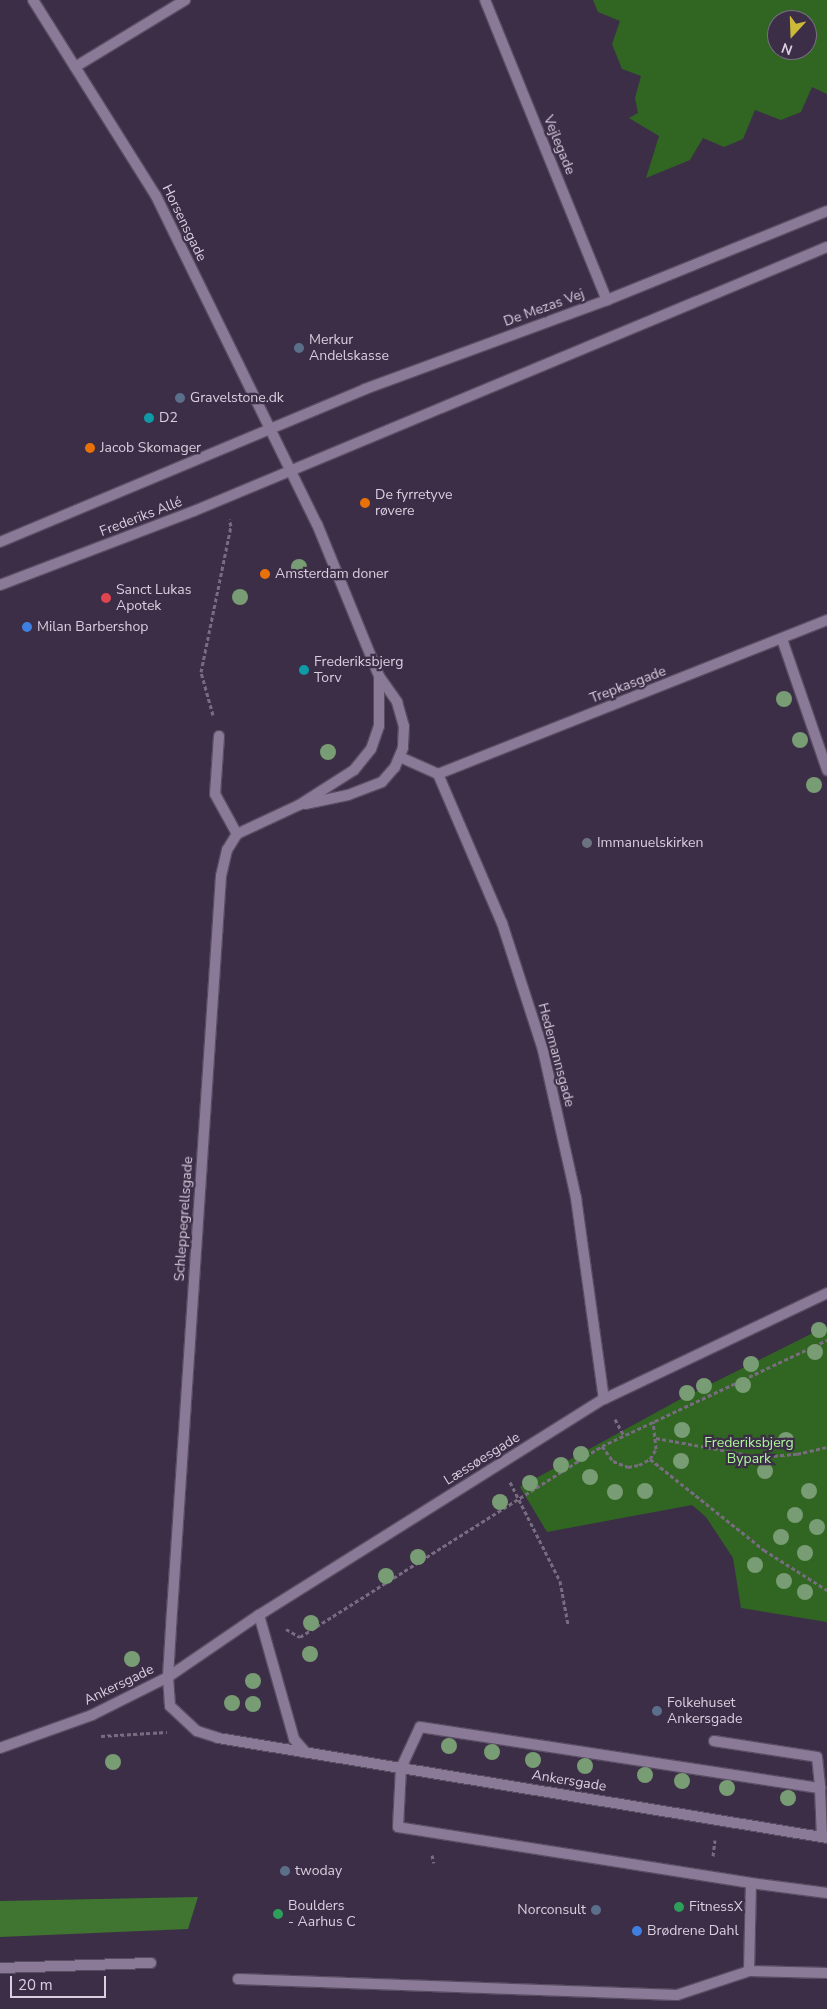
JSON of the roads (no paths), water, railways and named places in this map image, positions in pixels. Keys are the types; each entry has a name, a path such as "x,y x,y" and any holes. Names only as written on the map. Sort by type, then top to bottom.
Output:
{"street":[{"name":"Horsensgade","path":"33,0 156,196 290,470"},
{"path":"75,67 185,0"},
{"name":"Vejlegade","path":"484,0 607,300"},
{"name":"De Mezas Vej","path":"270,430 366,389 607,300 827,211"},
{"path":"299,805 348,795 382,782 400,757 404,726 397,702 379,676 317,524 290,470 827,247"},
{"path":"0,542 270,430"},
{"name":"Frederiks Allé","path":"0,585 222,500 290,470"},
{"name":"Trepkasgade","path":"438,774 827,620"},
{"path":"782,639 827,770"},
{"path":"219,736 215,794 237,834 299,805 354,770 371,749 379,726 379,676"},
{"path":"400,757 438,774"},
{"name":"Hedemannsgade","path":"438,774 502,923 543,1050 576,1198 604,1399"},
{"name":"Schleppegrellsgade","path":"168,1677 221,876 227,850 237,834"},
{"name":"Læssøesgade","path":"168,1677 259,1615 604,1399 827,1293"},
{"path":"259,1615 294,1739 306,1753"},
{"name":"Ankersgade","path":"0,1748 92,1715 168,1677 170,1706 197,1731 218,1738 824,1837"},
{"path":"820,1788 420,1727 401,1768 398,1827 751,1883 827,1893"},
{"path":"714,1740 817,1757 824,1837"},
{"path":"749,1972 751,1883"},
{"path":"0,1968 151,1963"},
{"path":"238,1979 677,1995 749,1972 827,1973"}],"place":[{"name":"Merkur Andelskasse","path":"299,348"},
{"name":"Gravelstone.dk","path":"180,398"},
{"name":"D2","path":"149,418"},
{"name":"Jacob Skomager","path":"90,448"},
{"name":"De fyrretyve røvere","path":"365,503"},
{"name":"Amsterdam doner","path":"265,574"},
{"name":"Sanct Lukas Apotek","path":"106,598"},
{"name":"Milan Barbershop","path":"27,627"},
{"name":"Frederiksbjerg Torv","path":"304,670"},
{"name":"Immanuelskirken","path":"587,843"},
{"name":"Folkehuset Ankersgade","path":"657,1711"},
{"name":"twoday","path":"285,1871"},
{"name":"FitnessX","path":"679,1907"},
{"name":"Norconsult","path":"596,1910"},
{"name":"Boulders - Aarhus C","path":"278,1914"},
{"name":"Brødrene Dahl","path":"637,1931"}],"park label":[{"name":"Frederiksbjerg Bypark","path":"749,1452"}]}
